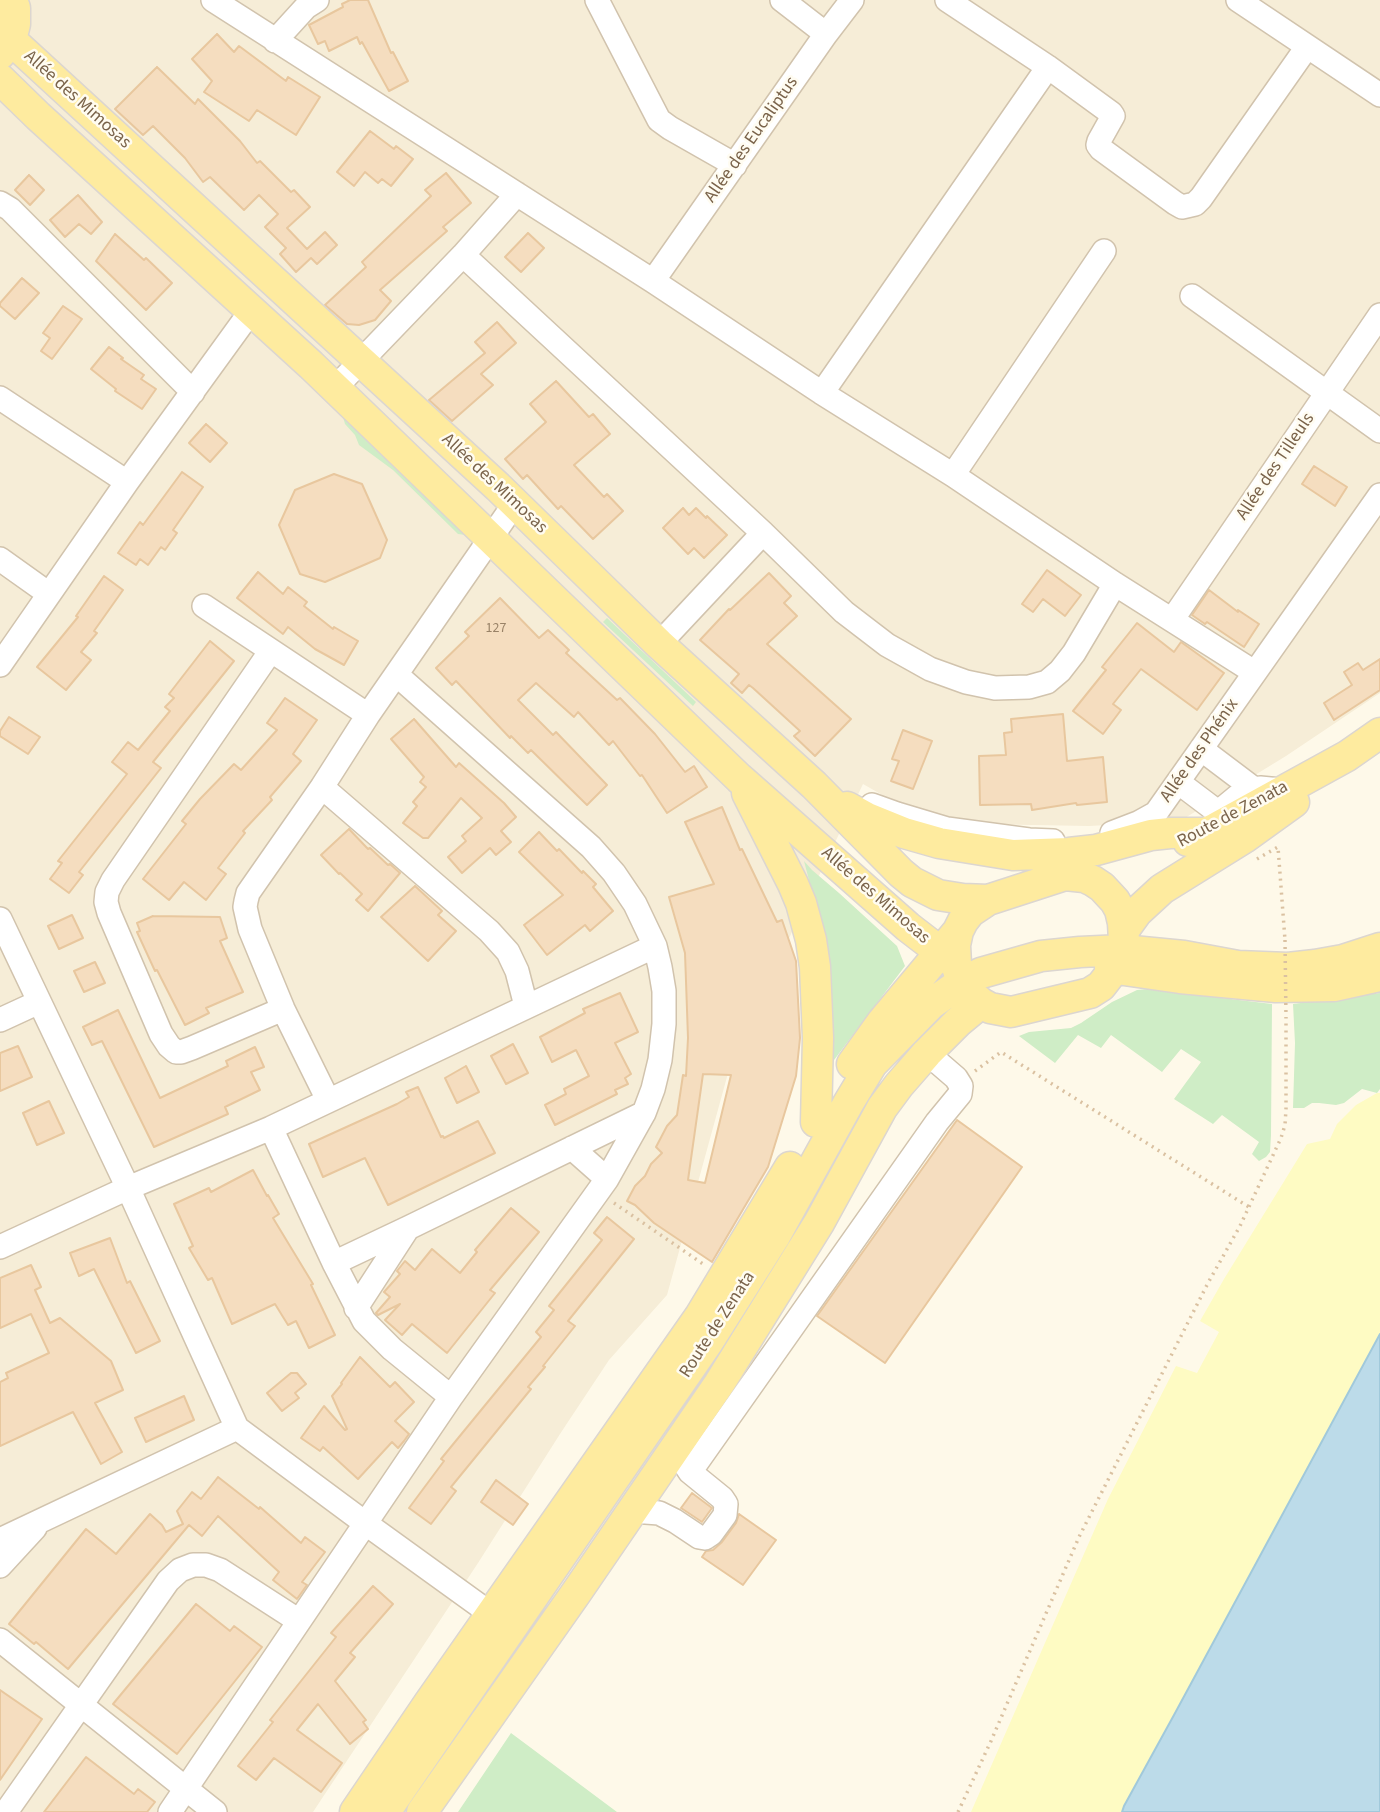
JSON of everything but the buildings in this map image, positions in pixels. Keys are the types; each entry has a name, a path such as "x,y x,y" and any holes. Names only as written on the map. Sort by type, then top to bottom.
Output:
{"main road":[{"path":"6,47 15,24 12,0"},
{"name":"Allée des Mimosas","path":"6,47 362,361 515,503 659,645 815,787 901,873 912,882 938,895 988,900"},
{"name":"Allée des Mimosas","path":"0,79 335,388 739,778 962,971"},
{"path":"0,113 38,116"},
{"name":"Route de Zenata","path":"355,1812 700,1316 816,1122 864,1047 897,1004 962,971 981,973 1041,956 1120,950 1137,912 1161,889 1270,820 1347,755 1380,733"},
{"name":"Route de Zenata","path":"988,900 1065,874 1075,875 1163,852 1213,825 1268,790 1347,755"},
{"path":"739,778 793,884 811,940 818,1038 816,1122"},
{"path":"815,787 867,818 904,833 939,843 1013,855 1096,850 1151,835 1213,825"},
{"path":"988,900 970,912 962,971 990,1007 1011,1012 1090,993 1101,986 1120,950 1120,910 1109,893 1093,881 1075,875"},
{"path":"1120,950 1184,956 1238,966 1287,968 1343,960 1380,948"},
{"path":"1120,950 1180,978 1276,987 1334,986 1380,976"},
{"name":"Route de Zenata","path":"422,1812 719,1384 819,1223 882,1108 927,1053 958,1022 962,971"},
{"name":"Route de Zenata","path":"385,1812 708,1342 775,1236 872,1064 962,971"},
{"name":"Route de Zenata","path":"400,1812 745,1308 886,1073 924,1027 962,971"}],"street":[{"path":"213,0 653,281 1254,672"},
{"path":"275,41 306,7 317,0"},
{"path":"597,0 659,120 735,165"},
{"path":"782,0 826,34"},
{"name":"Allée des Eucaliptus","path":"653,281 852,0"},
{"path":"947,0 1048,67 1114,116 1098,145 1182,207 1195,204 1201,198 1307,47"},
{"path":"1238,0 1380,95"},
{"path":"822,393 1048,67"},
{"path":"335,388 463,255 517,194"},
{"path":"0,203 10,209 193,392"},
{"path":"953,475 1104,251"},
{"path":"463,255 763,533 844,612 887,645 930,669 965,682 995,688 1030,687 1047,682 1074,653 1115,584"},
{"path":"1192,296 1380,431"},
{"path":"0,665 127,482 251,311"},
{"name":"Allée des Tilleuls","path":"1172,620 1380,315"},
{"path":"0,398 127,482"},
{"name":"Allée des Phénix","path":"815,787 947,829 1029,841 1084,839 1112,833 1138,823 1156,813 1380,495"},
{"path":"327,1100 250,929 245,908 248,893 515,503"},
{"path":"659,645 763,533"},
{"path":"0,559 50,594"},
{"path":"204,606 368,715"},
{"path":"270,652 113,880 106,902 161,1034 176,1052 192,1048 284,1009"},
{"path":"170,1812 451,1397 603,1186 644,1113 660,1060 664,991 655,946 635,904 614,873 591,847 397,675"},
{"path":"1201,749 1268,790"},
{"path":"1178,782 1213,825"},
{"path":"322,787 489,932 508,952 517,971 526,1006"},
{"path":"0,919 128,1188 237,1428 491,1614"},
{"path":"0,1247 128,1188 271,1128 655,946"},
{"path":"0,1020 39,1002"},
{"path":"690,1472 937,1122 960,1094 961,1086 956,1078 927,1053"},
{"path":"334,1263 644,1113"},
{"path":"271,1128 364,1321 451,1397"},
{"path":"572,1148 603,1186"},
{"path":"356,1307 408,1228"},
{"path":"0,1540 237,1428"},
{"path":"632,1511 659,1513 699,1537 708,1537 725,1515 726,1504 690,1472 682,1460 678,1444"},
{"path":"0,1566 45,1519"},
{"path":"6,1812 168,1581 180,1570 193,1565 206,1565 220,1570 299,1621"},
{"path":"0,1640 215,1812"},
{"path":"342,1812 428,1687"}],"path":[{"path":"958,1812 1079,1537 1249,1207 1285,1125 1285,940 1278,848 1247,865"},
{"path":"975,1071 1002,1052 1249,1207"},
{"path":"603,1186 723,1278"}],"shaded area":[{"path":"0,0 1380,0 1380,693 1286,756 1180,821 1089,826 977,824 900,805 863,784 733,1055 667,1295 609,1360 313,1812 0,1812"}],"green space":[{"path":"346,415 466,535 458,534 393,470 359,445 355,435 345,424 343,417"},
{"path":"607,618 696,702 693,706 603,622"},
{"path":"804,861 897,946 905,966 831,1064 815,903"},
{"path":"1137,990 1272,1004 1271,1135 1270,1152 1266,1157 1259,1161 1252,1154 1259,1142 1222,1115 1213,1124 1174,1099 1201,1062 1181,1049 1162,1072 1111,1035 1101,1048 1078,1035 1055,1063 1019,1036 1029,1032 1071,1028 1112,1002"},
{"path":"1380,993 1380,1089 1377,1093 1362,1089 1344,1103 1312,1103 1304,1108 1293,1108 1293,1004"},
{"path":"511,1733 617,1812 458,1812"}],"sand":[{"path":"1380,1093 1380,1334 1122,1812 971,1812 1108,1499 1176,1366 1197,1373 1219,1332 1200,1321 1307,1144 1330,1139 1337,1124 1356,1105"}],"water":[{"path":"1380,1334 1380,1812 1122,1812 1124,1806"}]}
